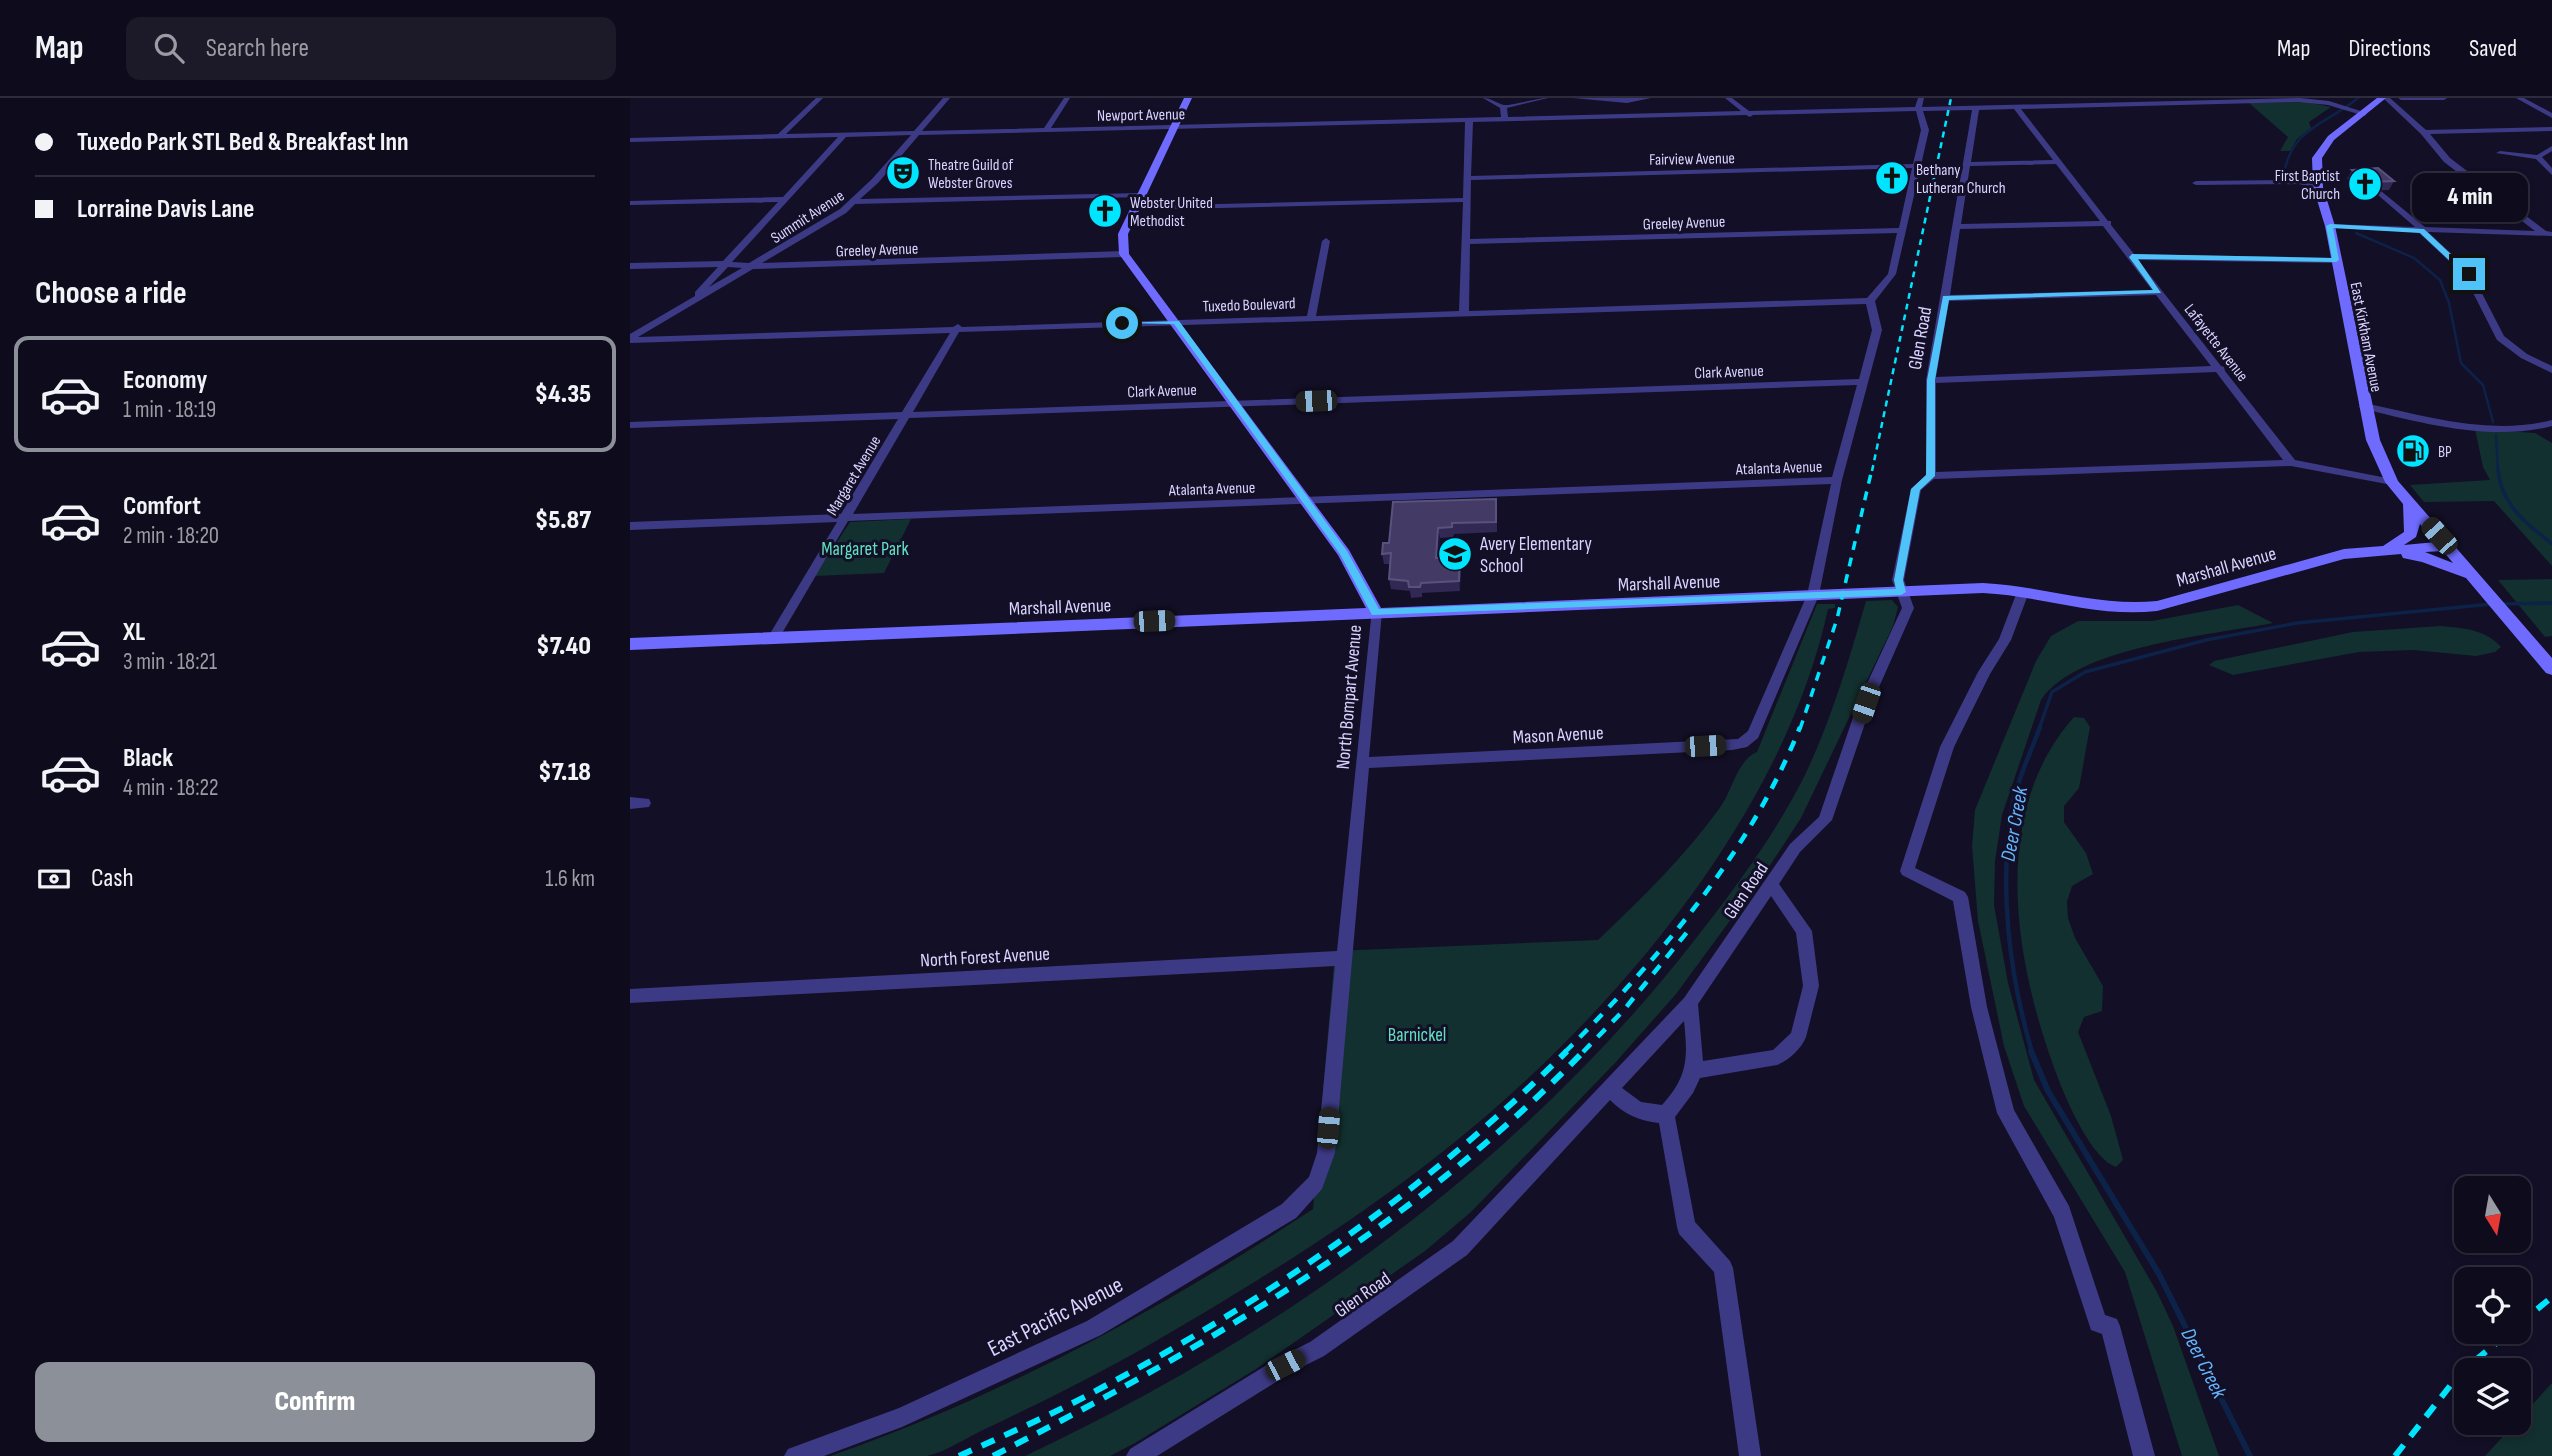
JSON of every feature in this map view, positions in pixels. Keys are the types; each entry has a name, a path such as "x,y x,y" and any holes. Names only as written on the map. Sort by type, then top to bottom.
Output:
{"street":[{"path":"780,136 820,98"},
{"name":"Summit Avenue","path":"630,339 854,202 947,98"},
{"path":"1046,130 1067,98"},
{"path":"1124,254 1123,233 1188,98"},
{"path":"1486,98 1503,107 1545,98"},
{"path":"1576,98 1627,101 1648,98"},
{"path":"1728,98 1750,115"},
{"path":"1813,595 1837,480 1877,330 1870,301 1892,274 1925,130 1925,120 1919,110 1921,98"},
{"path":"2155,98 2165,103"},
{"path":"2384,98 2424,132 2447,160 2550,236"},
{"name":"East Kirkham Avenue","path":"2384,98 2359,112 2331,138 2317,158 2318,187 2330,226 2364,406 2373,440 2392,482 2552,669"},
{"path":"2401,98 2444,98"},
{"path":"2519,98 2552,116"},
{"name":"Newport Avenue","path":"630,140 1750,115 2254,100 2328,101 2359,112"},
{"path":"1503,107 1505,120"},
{"name":"Lafayette Avenue","path":"2015,107 2108,223 2291,463"},
{"name":"Glen Road","path":"1137,1456 1285,1365 1317,1349 1460,1248 1690,1003 1772,886 1795,848 1825,820 1866,703 1908,608 1898,580 1916,489 1931,476 1931,380 1966,164 1972,109"},
{"path":"1464,313 1469,120"},
{"path":"2424,132 2552,129"},
{"path":"870,202 928,133"},
{"name":"Summit Avenue","path":"691,303 723,264 844,135"},
{"path":"2500,153 2538,157 2552,148"},
{"path":"2538,157 2552,173"},
{"path":"1966,164 2058,162"},
{"name":"Fairview Avenue","path":"1468,177 1916,166"},
{"path":"2196,183 2298,183 2318,187"},
{"path":"2381,193 2469,274 2500,338 2524,356 2552,370"},
{"path":"854,202 1141,195"},
{"path":"630,203 786,199"},
{"path":"1135,208 1467,200"},
{"path":"1956,228 2108,223"},
{"path":"2330,226 2550,236"},
{"name":"Greeley Avenue","path":"1466,242 1903,230"},
{"path":"1311,318 1326,241"},
{"name":"Greeley Avenue","path":"630,266 753,266 1124,254"},
{"name":"North Bompart Avenue","path":"1124,254 1344,553 1376,612 1326,1153 1316,1183"},
{"path":"2132,257 2336,260"},
{"path":"1945,298 2159,292"},
{"name":"Tuxedo Boulevard","path":"630,339 1870,301"},
{"name":"Margaret Avenue","path":"774,637 958,327"},
{"path":"1931,380 2221,369"},
{"name":"Clark Avenue","path":"630,425 1864,382"},
{"path":"2364,406 2484,428 2538,428 2552,423"},
{"path":"2538,428 2551,438"},
{"path":"1931,476 2291,463 2392,482"},
{"name":"Atalanta Avenue","path":"630,526 1837,480"},
{"path":"2385,549 2400,544 2410,534 2413,525 2410,503"},
{"name":"Marshall Avenue","path":"630,644 1994,588 2099,607 2149,607 2344,554 2448,545"},
{"path":"2344,554 2424,556 2479,583"},
{"path":"2023,592 2005,640 1984,672 1947,747 1907,871 1960,897 1979,1007 2006,1113 2062,1213 2098,1323 2109,1326 2144,1456"},
{"name":"Mason Avenue","path":"1362,763 1742,743 1753,734 1813,595"},
{"path":"1696,1070 1777,1057 1798,1037 1811,986 1804,931 1772,886"},
{"name":"North Forest Avenue","path":"630,996 1343,958"},
{"path":"1610,1087 1623,1102 1644,1115 1667,1114 1682,1098 1696,1070 1690,1003"},
{"path":"1667,1114 1686,1227 1723,1268 1750,1456"},
{"name":"East Pacific Avenue","path":"796,1456 902,1417 1094,1328 1289,1211 1316,1183"}],"green space":[{"path":"2306,102 2331,107 2309,122 2311,128 2297,139 2290,151 2280,151 2288,137 2249,103"},
{"path":"2475,429 2535,433 2552,443 2552,566 2494,501 2424,502 2410,485 2490,480 2483,467"},
{"name":"Margaret Park","path":"911,519 884,573 815,576 850,522"},
{"path":"2552,579 2552,636 2545,637 2498,580"},
{"path":"1892,600 1898,607 1893,626 1801,818 1765,873 1676,994 1615,1063 1471,1212 1425,1251 1256,1369 1135,1443 1110,1456 1025,1456 1120,1409 1303,1299 1389,1238 1472,1171 1551,1100 1625,1023 1693,942 1753,862 1780,820 1814,756 1839,690 1866,601"},
{"name":"Barnickel","path":"1817,604 1835,604 1835,608 1828,609 1804,689 1770,768 1726,845 1674,918 1617,987 1556,1052 1492,1111 1394,1189 1326,1236 1220,1303 1088,1378 934,1454 830,1456 956,1407 1079,1348 1198,1281 1313,1209 1335,951 1598,940 1677,861 1706,827 1724,802 1744,762 1757,752"},
{"path":"2238,605 2273,623 2147,646 2083,667 2058,682 2041,700 2002,815 1995,861 1994,905 2008,983 2034,1080 2157,1292 2173,1326 2219,1456 2182,1456 2125,1272 2024,1106 2004,1046 1978,921 1972,846 1975,810 2036,661 2051,636 2078,621 2152,621"},
{"path":"2440,626 2481,633 2501,647 2495,652 2476,656 2413,650 2359,652 2233,675 2209,665 2214,661 2353,632"},
{"path":"2074,717 2084,718 2090,727 2079,788 2064,806 2064,822 2086,853 2093,874 2072,886 2067,902 2068,918 2075,938 2103,986 2102,1011 2084,1017 2078,1032 2111,1116 2123,1160 2116,1167 2107,1162 2091,1144 2061,1086 2045,1042 2022,946 2018,897 2019,848 2028,801 2046,757"},
{"path":"2552,1383 2552,1456 2485,1456 2504,1435 2531,1435 2531,1406"}],"building":[{"path":"1885,168 1897,168 1903,179 1891,179"},
{"path":"2378,168 2394,181 2367,182 2352,170"},
{"name":"Avery Elementary School","path":"1496,499 1496,522 1452,523 1452,527 1438,528 1436,558 1460,557 1459,581 1421,583 1420,587 1409,587 1408,581 1389,579 1391,553 1382,554 1383,543 1389,543 1393,502"}],"waterway":[{"path":"2283,177 2287,160 2301,137 2358,98"},
{"path":"2356,233 2414,258 2440,280 2449,303 2461,363 2483,385 2493,422"},
{"path":"2496,435 2498,471"},
{"path":"2498,469 2509,503 2524,521 2552,544"},
{"name":"Deer Creek","path":"2500,604 2552,603"},
{"name":"Deer Creek","path":"2039,729 2052,692 2085,672 2206,640 2297,623 2492,604"},
{"name":"Deer Creek","path":"2032,1052 2012,960 2006,865 2015,794 2040,727"},
{"name":"Deer Creek","path":"2031,1051 2048,1091 2159,1274 2250,1456"}],"railway":[{"path":"1872,471 1951,98"},
{"path":"1800,729 1837,619 1872,469"},
{"path":"1565,1052 1668,941 1729,860 1780,773 1800,727"},
{"path":"1584,1051 1623,1011 1692,926"},
{"path":"959,1456 1049,1414 1166,1353 1288,1277 1405,1193 1461,1148 1567,1051"},
{"path":"993,1456 1152,1371 1230,1326 1306,1277 1451,1172 1519,1114 1584,1051"},
{"path":"2531,1314 2552,1297"},
{"path":"2395,1456 2461,1372 2495,1344"}],"place":[{"name":"Theatre Guild of Webster Groves","path":"903,173"},
{"name":"Bethany Lutheran Church","path":"1892,178"},
{"name":"First Baptist Church","path":"2365,184"},
{"name":"Webster United Methodist","path":"1105,211"},
{"name":"BP","path":"2413,451"},
{"name":"Avery Elementary School","path":"1455,554"}],"route":[{"path":"1122,323 1176,322 1344,553 1376,612 1389,612 1901,592 1898,580 1916,489 1931,476 1931,380 1945,298 2159,292 2132,257 2336,260 2330,226 2422,231 2469,274"}]}
